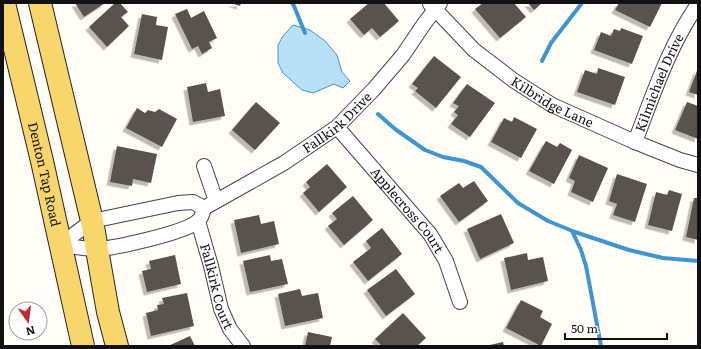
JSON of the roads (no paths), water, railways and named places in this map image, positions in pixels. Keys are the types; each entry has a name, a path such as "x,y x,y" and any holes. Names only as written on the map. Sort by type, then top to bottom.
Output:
{"main road":[{"name":"Denton Tap Road","path":"4,3 42,162 83,346"},
{"path":"40,3 92,221 108,312 117,346"}],"street":[{"name":"Kilmichael Drive","path":"635,142 653,93 671,52 698,4"},
{"name":"Kilbridge Lane","path":"435,5 474,50 513,80 552,105 635,142 680,160 698,165"},
{"name":"Fallkirk Drive","path":"210,205 284,163 337,127 394,66 435,5"},
{"name":"Applecross Court","path":"337,127 430,234 446,261 460,302"},
{"path":"60,245 97,249 170,234 198,222 210,205 204,166"},
{"path":"60,245 92,221 178,203 193,202 210,205"},
{"name":"Fallkirk Court","path":"198,222 211,266 221,309 230,329 243,346"}],"water":[{"path":"293,25 310,30 325,41 337,55 342,72 350,81 343,88 334,84 313,93 302,90 283,73 278,63 278,45 283,36"}],"waterway":[{"path":"292,3 305,33"},
{"path":"542,61 551,43 582,3"},
{"path":"378,114 395,129 425,150 443,157 464,161 481,167 518,203 548,221 575,232 629,250 663,258 698,261"},
{"path":"572,231 581,250 586,266 601,346"}]}
